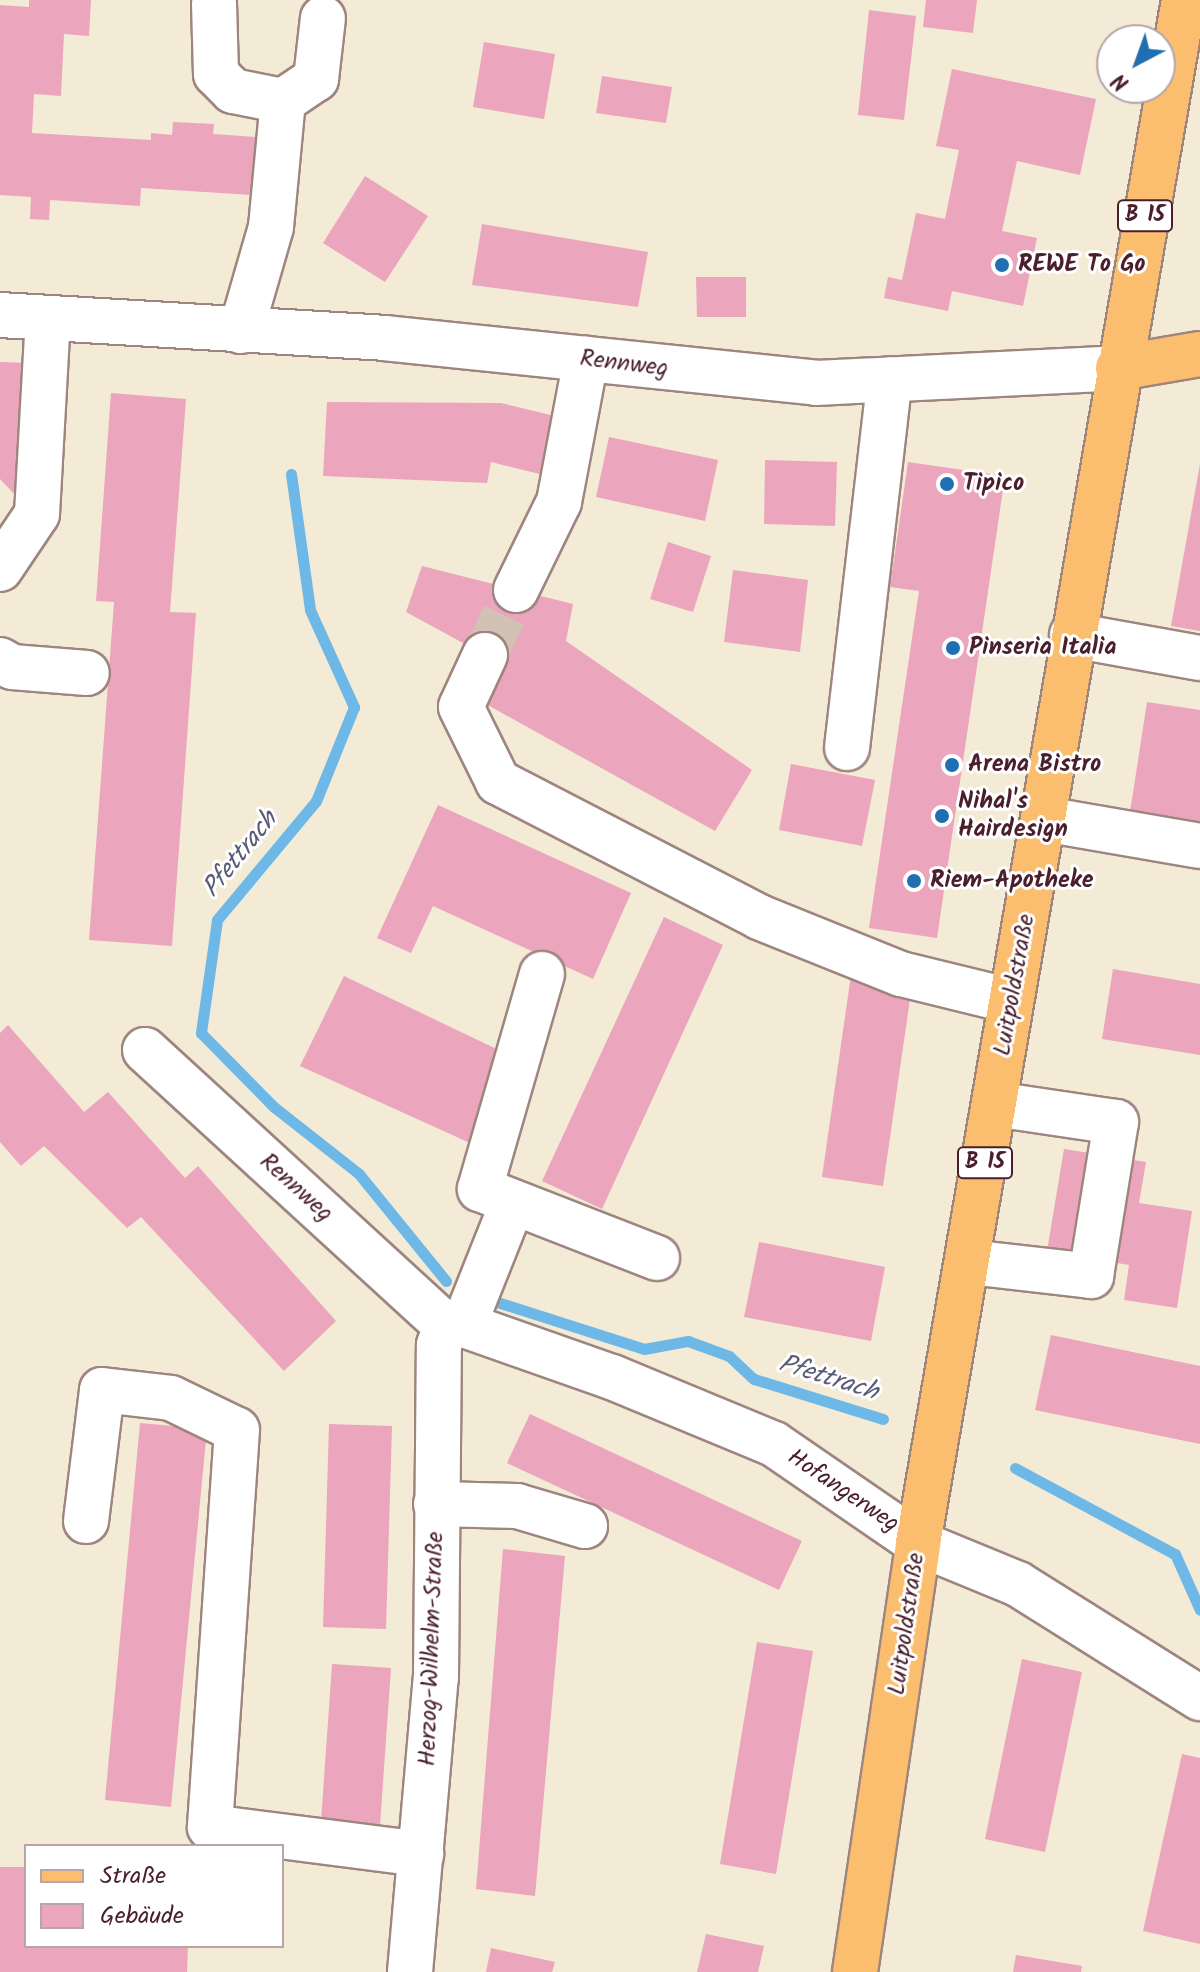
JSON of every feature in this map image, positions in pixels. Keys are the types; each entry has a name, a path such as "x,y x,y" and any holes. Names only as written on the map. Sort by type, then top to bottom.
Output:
{"main road":[{"name":"Luitpoldstraße","path":"855,1972 918,1543 969,1262 1118,368 1184,0"},
{"name":"Rennweg","path":"1118,368 1200,354"}],"street":[{"path":"214,3 216,74 233,91 283,101 316,79 323,18"},
{"path":"241,331 271,227 283,101"},
{"name":"Rennweg","path":"0,315 586,359 726,378 890,379 1118,368"},
{"path":"0,569 37,514 48,319"},
{"path":"516,590 559,502 586,359"},
{"path":"847,748 890,379"},
{"path":"1072,635 1200,658"},
{"path":"485,655 461,707 498,782 759,917 901,974 1011,1001"},
{"path":"0,660 12,667 87,673"},
{"path":"1044,819 1200,846"},
{"path":"542,974 480,1189 657,1258"},
{"name":"Rennweg","path":"145,1050 455,1326"},
{"path":"969,1262 1091,1276 1116,1122 994,1104"},
{"path":"455,1326 513,1202"},
{"name":"Herzog-Wilhelm-Straße","path":"410,1972 436,1677 439,1345 455,1326"},
{"name":"Hofangerweg","path":"455,1326 774,1444 918,1543 1018,1584 1200,1698"},
{"path":"86,1521 102,1390 171,1398 237,1430 210,1827 421,1854"},
{"path":"436,1504 517,1506 585,1526"}],"building":[{"path":"29,0 91,0 89,36 64,34 61,96 34,94 32,133 151,140 151,133 172,135 173,122 214,124 213,134 271,138 267,196 141,188 140,206 50,200 49,220 30,219 31,197 0,195 0,5 29,7"},
{"path":"926,0 977,0 973,33 923,27"},
{"path":"869,10 916,16 904,120 858,115"},
{"path":"484,42 555,54 544,119 473,107"},
{"path":"952,69 1096,99 1080,175 1017,161 1002,231 1037,238 1023,306 952,291 948,311 884,298 888,277 902,280 916,213 945,219 959,150 936,146"},
{"path":"602,76 672,87 666,123 596,113"},
{"path":"365,176 428,216 385,282 323,243"},
{"path":"482,224 648,252 638,307 472,285"},
{"path":"696,277 746,277 746,317 697,317"},
{"path":"0,362 28,363 16,496 0,479"},
{"path":"111,393 186,399 170,612 196,613 172,946 89,940 114,602 96,601"},
{"path":"327,402 501,403 567,419 552,477 491,462 487,483 323,476"},
{"path":"609,437 718,460 705,521 596,497"},
{"path":"765,460 837,462 835,526 764,524"},
{"path":"908,462 1005,476 937,938 869,928 919,591 890,587"},
{"path":"1200,464 1200,631 1171,626"},
{"path":"668,542 711,556 693,612 650,599"},
{"path":"422,566 573,604 566,641 752,770 715,831 475,698 485,655 406,612"},
{"path":"733,570 808,580 800,652 724,642"},
{"path":"1147,702 1200,710 1200,837 1128,825"},
{"path":"791,764 875,780 862,846 779,830"},
{"path":"438,805 631,893 593,979 433,906 411,953 377,938"},
{"path":"664,917 723,945 602,1209 542,1181"},
{"path":"1113,969 1200,984 1200,1055 1102,1039"},
{"path":"851,975 912,985 883,1186 822,1177"},
{"path":"344,976 509,1055 470,1143 300,1066"},
{"path":"8,1025 84,1112 108,1092 185,1178 198,1166 336,1321 284,1371 141,1217 127,1228 44,1146 21,1166 0,1142 0,1033"},
{"path":"1064,1149 1146,1162 1139,1203 1192,1211 1177,1308 1124,1300 1129,1265 1047,1251"},
{"path":"759,1242 885,1267 871,1341 744,1317"},
{"path":"1051,1335 1200,1366 1200,1444 1035,1410"},
{"path":"530,1414 802,1541 779,1590 507,1463"},
{"path":"140,1423 207,1429 171,1807 105,1800"},
{"path":"329,1424 392,1426 386,1629 323,1627"},
{"path":"503,1549 565,1556 535,1896 476,1889"},
{"path":"757,1642 813,1651 776,1874 720,1864"},
{"path":"1022,1659 1082,1672 1045,1852 985,1839"},
{"path":"332,1664 391,1668 379,1840 320,1836"},
{"path":"1182,1754 1200,1758 1200,1944 1143,1931"},
{"path":"0,1867 24,1867 24,1948 188,1948 187,1972 0,1972"},
{"path":"706,1934 764,1946 758,1972 697,1972"},
{"path":"491,1948 555,1962 552,1972 486,1972"},
{"path":"1016,1955 1082,1966 1081,1972 1013,1972"}],"waterway":[{"name":"Pfettrach","path":"291,474 310,610 354,707 316,801 217,920 201,1033 274,1107 359,1174 446,1281"},
{"name":"Pfettrach","path":"494,1301 644,1349 688,1341 729,1356 754,1379 883,1419"},
{"name":"Pfettrach","path":"1015,1468 1175,1554 1200,1610"}],"tunnel":[{"path":"485,655 516,590"}],"place":[{"name":"REWE To Go","path":"1002,265"},
{"name":"Tipico","path":"947,484"},
{"name":"Pinseria Italia","path":"953,648"},
{"name":"Arena Bistro","path":"952,765"},
{"name":"Nihal's Hairdesign","path":"942,816"},
{"name":"Riem-Apotheke","path":"914,881"}]}
